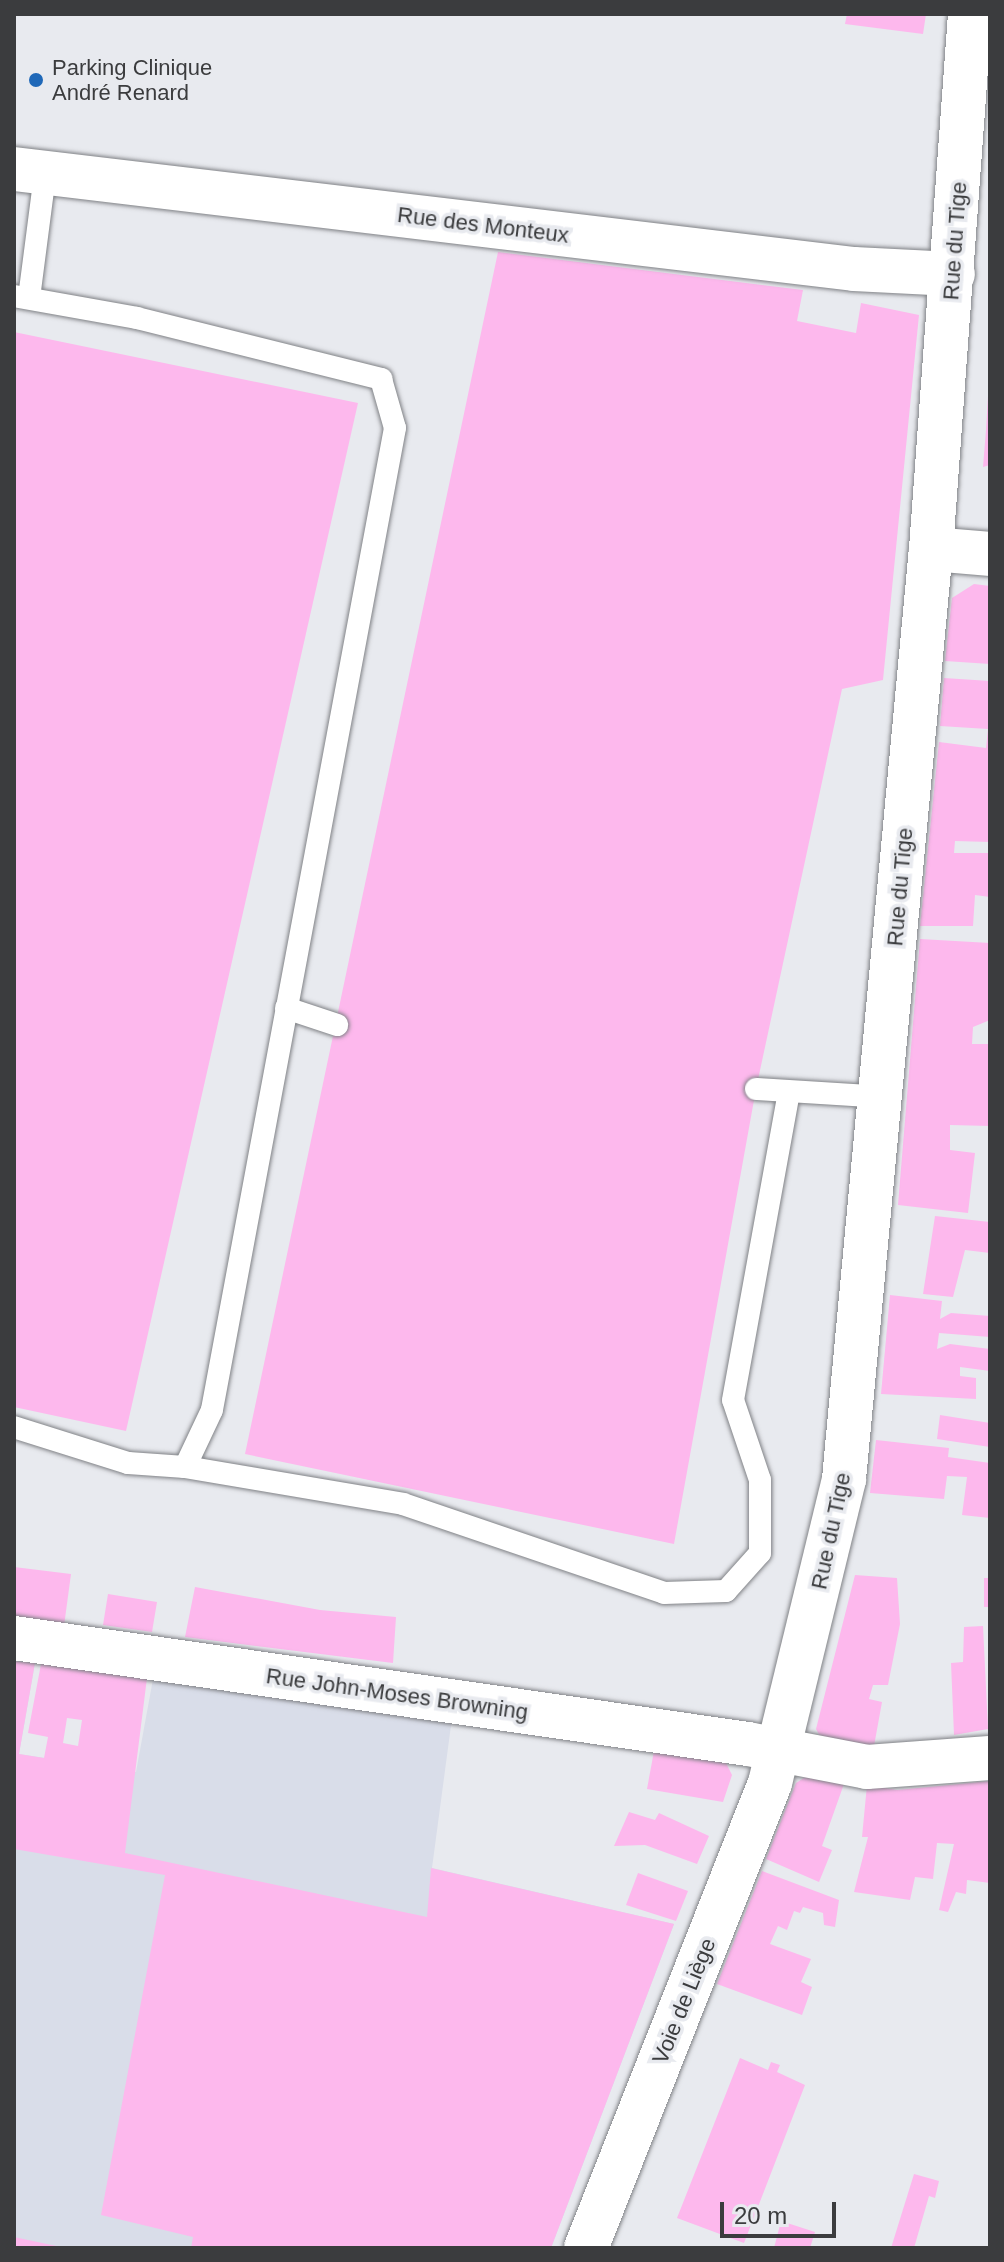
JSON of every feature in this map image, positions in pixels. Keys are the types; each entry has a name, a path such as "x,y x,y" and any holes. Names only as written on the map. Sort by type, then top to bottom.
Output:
{"street":[{"name":"Rue du Tige","path":"779,1752 844,1479 931,549 970,14"},
{"name":"Rue des Monteux","path":"30,172 854,269 953,274"},
{"path":"931,549 990,554"},
{"name":"Rue John-Moses Browning","path":"14,1638 867,1767 990,1758"},
{"name":"Voie de Liège","path":"586,2248 779,1752"}],"lane":[{"path":"30,172 22,297 137,318 381,379 395,428 212,1410 185,1467"},
{"path":"286,1008 337,1025"},
{"path":"756,1089 882,1097"},
{"path":"14,1427 128,1463 185,1467 403,1504 664,1593 726,1591 760,1553 760,1480 733,1400 789,1093"}],"shaded area":[{"path":"14,1660 35,1663 19,1754 136,1772 153,1679 452,1718 432,1868 674,1924 551,2248 14,2248"}],"building":[{"path":"847,14 926,14 923,34 845,24"},
{"path":"498,252 803,290 797,321 856,333 861,303 919,315 883,680 842,689 756,1089 674,1544 245,1454"},
{"path":"14,332 358,403 126,1431 14,1407"},
{"path":"988,396 990,465 983,467 986,430"},
{"path":"974,584 990,586 990,664 945,661 952,598"},
{"path":"944,678 990,681 990,842 955,841 954,853 990,853 990,897 975,895 973,926 920,926 939,742 986,748 988,729 940,726"},
{"path":"920,939 990,943 990,1020 973,1027 972,1044 990,1044 990,1126 950,1125 950,1150 975,1153 968,1213 898,1205"},
{"path":"935,1216 990,1222 990,1253 965,1250 953,1297 923,1294"},
{"path":"890,1295 942,1301 940,1319 951,1313 990,1316 990,1337 939,1333 937,1349 950,1344 990,1349 990,1371 960,1367 960,1376 976,1378 976,1399 881,1394"},
{"path":"940,1415 990,1423 990,1447 937,1439"},
{"path":"876,1440 949,1448 948,1457 990,1463 990,1518 962,1515 967,1477 947,1476 944,1499 870,1493"},
{"path":"14,1567 71,1574 64,1626 14,1619"},
{"path":"855,1575 897,1578 900,1624 888,1685 873,1685 869,1699 882,1702 874,1746 822,1740 816,1729"},
{"path":"984,1578 990,1578 990,1607 984,1607"},
{"path":"195,1587 320,1610 396,1617 393,1663 185,1637"},
{"path":"108,1594 157,1602 152,1632 103,1625"},
{"path":"983,1626 988,1729 954,1735 951,1663 963,1662 964,1627"},
{"path":"14,1661 35,1663 19,1754 44,1758 48,1737 28,1733 41,1664 147,1678 125,1853 427,1917 431,1868 674,1924 551,2248 191,2248 193,2237 101,2215 165,1875 14,1849","holes":["67,1718 82,1720 78,1746 63,1743"]},
{"path":"654,1751 726,1763 732,1775 723,1802 647,1789"},
{"path":"807,1776 845,1781 822,1846 832,1850 819,1882 766,1859 796,1783"},
{"path":"990,1781 990,1883 967,1880 966,1894 956,1892 948,1912 939,1910 954,1844 937,1843 933,1879 915,1877 910,1900 854,1892 868,1837 862,1837 867,1785 897,1790"},
{"path":"629,1812 655,1820 659,1813 709,1836 697,1864 645,1845 614,1846"},
{"path":"762,1871 839,1900 835,1927 824,1925 823,1913 803,1907 800,1913 794,1911 787,1930 778,1926 770,1944 811,1959 801,1982 812,1987 802,2015 717,1984"},
{"path":"638,1873 688,1891 676,1921 626,1905"},
{"path":"740,2058 768,2070 771,2062 780,2065 777,2072 805,2085 744,2243 677,2218"},
{"path":"914,2174 939,2181 935,2198 929,2196 914,2248 891,2248"},
{"path":"781,2221 815,2232 810,2248 774,2248"},
{"path":"14,2237 61,2247 14,2248"}],"place":[{"name":"Parking Clinique André Renard","path":"36,80"}]}
